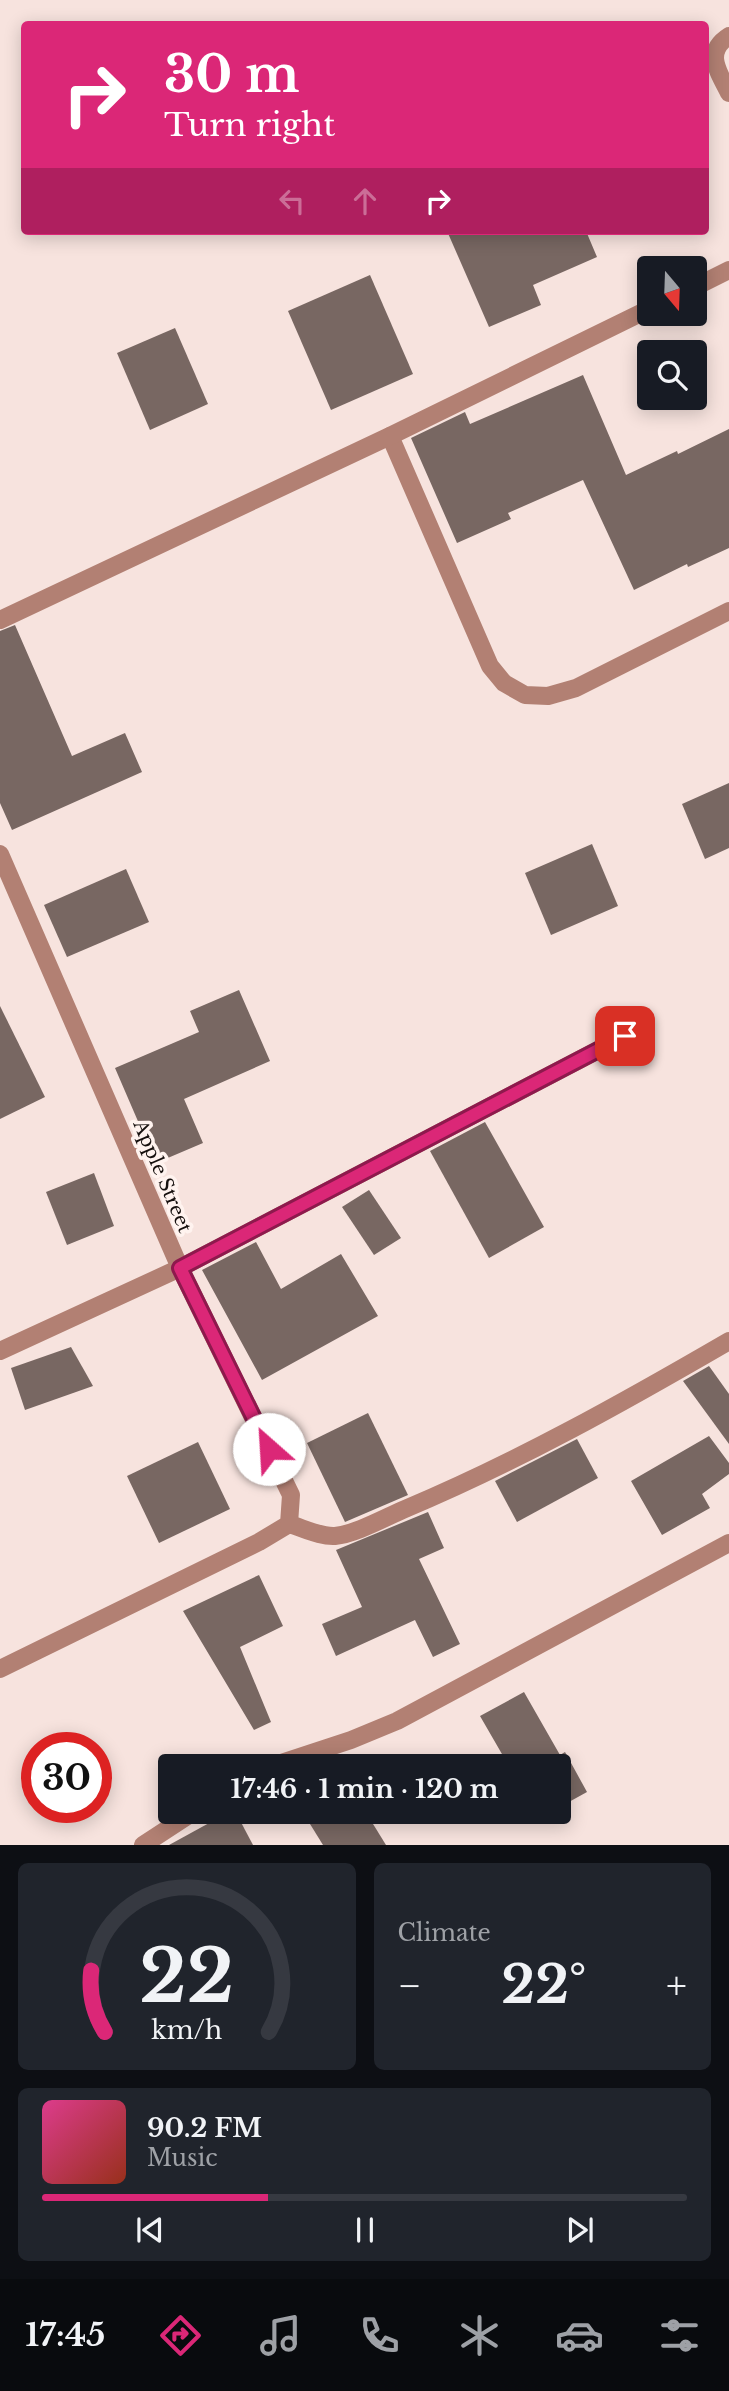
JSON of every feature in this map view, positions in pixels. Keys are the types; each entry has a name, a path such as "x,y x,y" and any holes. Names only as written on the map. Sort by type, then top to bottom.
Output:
{"street":[{"path":"729,36 718,43 715,52 716,62 729,93"},
{"path":"707,281 729,270"},
{"path":"0,620 390,436 637,315"},
{"path":"390,436 489,666 504,683 525,695 548,696 576,688 729,611"},
{"name":"Apple Street","path":"0,854 180,1268 291,1495 289,1524"},
{"path":"0,1351 180,1268 625,1036"},
{"path":"0,1669 258,1542 289,1524 334,1536 392,1514 505,1463 624,1402 729,1341"},
{"path":"308,1754 397,1721 729,1543"},
{"path":"143,1845 175,1824"}],"building":[{"path":"449,235 588,235 597,257 533,285 541,305 489,327"},
{"path":"370,275 413,374 331,410 288,311"},
{"path":"175,328 208,404 150,430 117,353"},
{"path":"583,375 626,475 729,429 729,548 688,567 687,564 634,590 583,480 508,513 511,519 457,543 411,438 465,412 470,424"},
{"path":"15,625 72,756 125,733 142,772 12,830 0,803 0,631"},
{"path":"729,783 729,848 705,859 682,804"},
{"path":"592,844 618,906 551,935 525,873"},
{"path":"126,869 149,922 67,957 44,905"},
{"path":"239,990 270,1061 184,1099 203,1143 156,1163 115,1068 199,1032 190,1011"},
{"path":"0,1006 45,1097 0,1119"},
{"path":"485,1122 544,1227 489,1258 430,1151"},
{"path":"94,1173 114,1226 67,1245 46,1192"},
{"path":"369,1190 401,1238 374,1255 342,1207"},
{"path":"256,1242 281,1289 341,1254 378,1316 262,1380 202,1270"},
{"path":"71,1347 93,1386 25,1410 11,1368"},
{"path":"709,1366 729,1394 729,1444 683,1381"},
{"path":"368,1413 408,1495 345,1522 307,1443"},
{"path":"709,1436 729,1463 729,1474 702,1494 710,1508 662,1535 631,1481"},
{"path":"577,1439 598,1478 517,1522 495,1481"},
{"path":"198,1442 230,1509 159,1543 127,1476"},
{"path":"428,1512 444,1548 419,1559 460,1644 433,1657 415,1620 336,1656 322,1624 362,1607 336,1550"},
{"path":"259,1575 283,1626 240,1647 271,1722 254,1730 183,1611"},
{"path":"524,1692 559,1754 502,1754 480,1716"},
{"path":"571,1763 587,1792 571,1801"},
{"path":"207,1824 242,1824 253,1845 169,1845"},
{"path":"310,1824 373,1824 386,1845 323,1845"}],"route":[{"path":"269,1449 180,1268 625,1036"}]}
